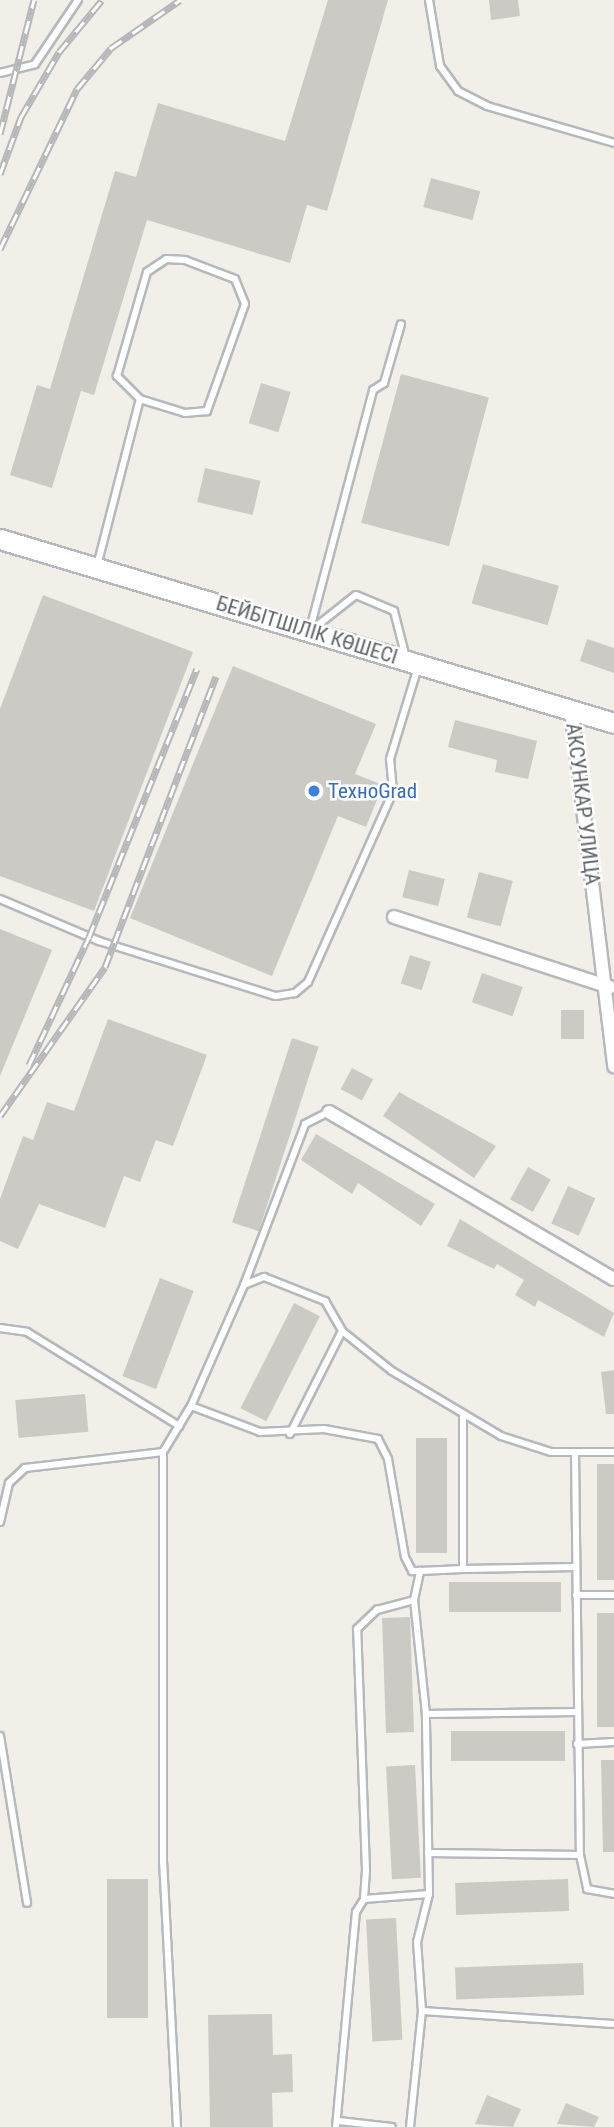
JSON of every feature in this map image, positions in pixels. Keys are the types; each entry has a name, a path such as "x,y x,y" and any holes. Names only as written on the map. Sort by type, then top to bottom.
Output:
{"street":[{"name":"БЕЙБІТШІЛІК КӨШЕСІ","path":"0,539 614,723"},
{"name":"АКСУНКАР УЛИЦА","path":"571,709 610,987 614,1066"},
{"path":"394,917 610,987"},
{"path":"329,1112 614,1279"}],"lane":[{"path":"0,73 35,64 78,0"},
{"path":"429,0 440,66 458,91 487,106 614,143"},
{"path":"166,259 185,260 235,279 245,304 206,411 185,413 140,398 117,376 147,272 166,259"},
{"path":"310,631 373,390 384,383 401,324"},
{"path":"96,568 140,398"},
{"path":"0,899 137,953 275,996 295,993 308,982 393,792 390,759 413,662 394,611 356,595 310,631"},
{"path":"177,2127 163,1863 163,1452 191,1406 244,1284 304,1124 329,1112"},
{"path":"244,1284 264,1277 289,1283 326,1301 342,1331 463,1417 539,1448 614,1452"},
{"path":"0,1328 27,1332 179,1426"},
{"path":"290,1434 342,1331"},
{"path":"191,1406 260,1432 290,1434 324,1429 378,1438 388,1459 405,1557 412,1571 576,1567"},
{"path":"463,1417 463,1569"},
{"path":"0,1522 9,1483 25,1468 163,1452"},
{"path":"575,1452 576,1712 580,1855 587,1889 614,1894"},
{"path":"410,2127 422,2011 417,1942 429,1894 426,1714 414,1601 421,1571"},
{"path":"576,1595 614,1595"},
{"path":"392,2127 338,2124 356,1912 364,1899 357,1629 377,1610 414,1601"},
{"path":"426,1714 576,1712"},
{"path":"0,1736 27,1903"},
{"path":"577,1744 614,1742"},
{"path":"428,1853 580,1855"},
{"path":"364,1899 429,1894"},
{"path":"422,2011 614,2024"}],"building":[{"path":"328,0 388,0 327,211 307,205 290,263 147,220 94,395 81,391 52,488 10,475 37,385 50,389 115,171 136,177 158,103 285,141"},
{"path":"489,0 518,0 520,16 491,20"},
{"path":"431,178 480,191 472,220 423,207"},
{"path":"401,374 489,398 449,546 361,523"},
{"path":"261,383 291,392 278,432 249,423"},
{"path":"205,468 261,481 253,515 197,502"},
{"path":"483,564 559,586 548,625 472,603"},
{"path":"43,595 193,652 94,911 0,876 0,709"},
{"path":"587,639 614,648 614,673 580,661"},
{"path":"233,666 376,724 355,774 383,785 366,827 338,816 272,976 130,918"},
{"path":"455,720 537,741 528,779 495,772 497,760 448,747"},
{"path":"409,870 445,879 438,906 402,897"},
{"path":"479,872 513,881 501,926 467,917"},
{"path":"0,929 52,950 0,1076"},
{"path":"410,955 431,962 422,990 401,984"},
{"path":"482,973 523,987 513,1016 472,1002"},
{"path":"561,1010 584,1010 584,1039 561,1039"},
{"path":"108,1019 207,1055 173,1146 156,1140 140,1182 124,1176 105,1228 39,1204 18,1249 0,1241 0,1199 23,1136 33,1140 47,1102 74,1111"},
{"path":"292,1038 319,1047 259,1231 232,1223"},
{"path":"352,1068 373,1079 362,1100 341,1089"},
{"path":"399,1092 496,1146 474,1178 383,1116"},
{"path":"316,1134 435,1204 421,1226 358,1183 352,1194 301,1160"},
{"path":"528,1167 551,1180 533,1212 510,1199"},
{"path":"568,1186 595,1198 579,1236 551,1223"},
{"path":"460,1219 614,1313 604,1337 538,1300 535,1307 515,1295 524,1280 497,1264 494,1269 447,1246"},
{"path":"160,1278 194,1291 156,1389 122,1376"},
{"path":"294,1303 320,1316 266,1421 240,1408"},
{"path":"614,1370 614,1414 606,1414 601,1372"},
{"path":"85,1394 88,1432 19,1438 15,1400"},
{"path":"416,1438 447,1438 447,1553 416,1553"},
{"path":"597,1464 614,1464 614,1580 597,1580"},
{"path":"449,1582 561,1582 561,1612 449,1612"},
{"path":"597,1613 614,1613 614,1727 597,1727"},
{"path":"410,1617 414,1732 386,1733 382,1618"},
{"path":"451,1731 565,1731 565,1761 451,1761"},
{"path":"601,1760 614,1760 614,1852 603,1852"},
{"path":"415,1765 421,1878 392,1879 386,1767"},
{"path":"107,1879 148,1879 148,2018 107,2018"},
{"path":"568,1879 569,1911 456,1915 455,1883"},
{"path":"396,1918 402,2040 372,2041 366,1920"},
{"path":"583,1963 584,1995 456,1999 455,1967"},
{"path":"272,2014 273,2055 292,2054 293,2092 272,2093 273,2127 210,2127 208,2015"},
{"path":"487,2095 521,2109 513,2127 475,2124"},
{"path":"566,2103 599,2117 594,2127 557,2124"}],"railway":[{"path":"0,134 34,0"},
{"path":"0,174 21,117 59,52 102,0"},
{"path":"0,249 77,89 111,48 180,0"},
{"path":"29,1065 89,937 197,669"},
{"path":"0,1116 105,967 216,676"}],"place":[{"name":"ТехноGrad","path":"314,791"}]}
